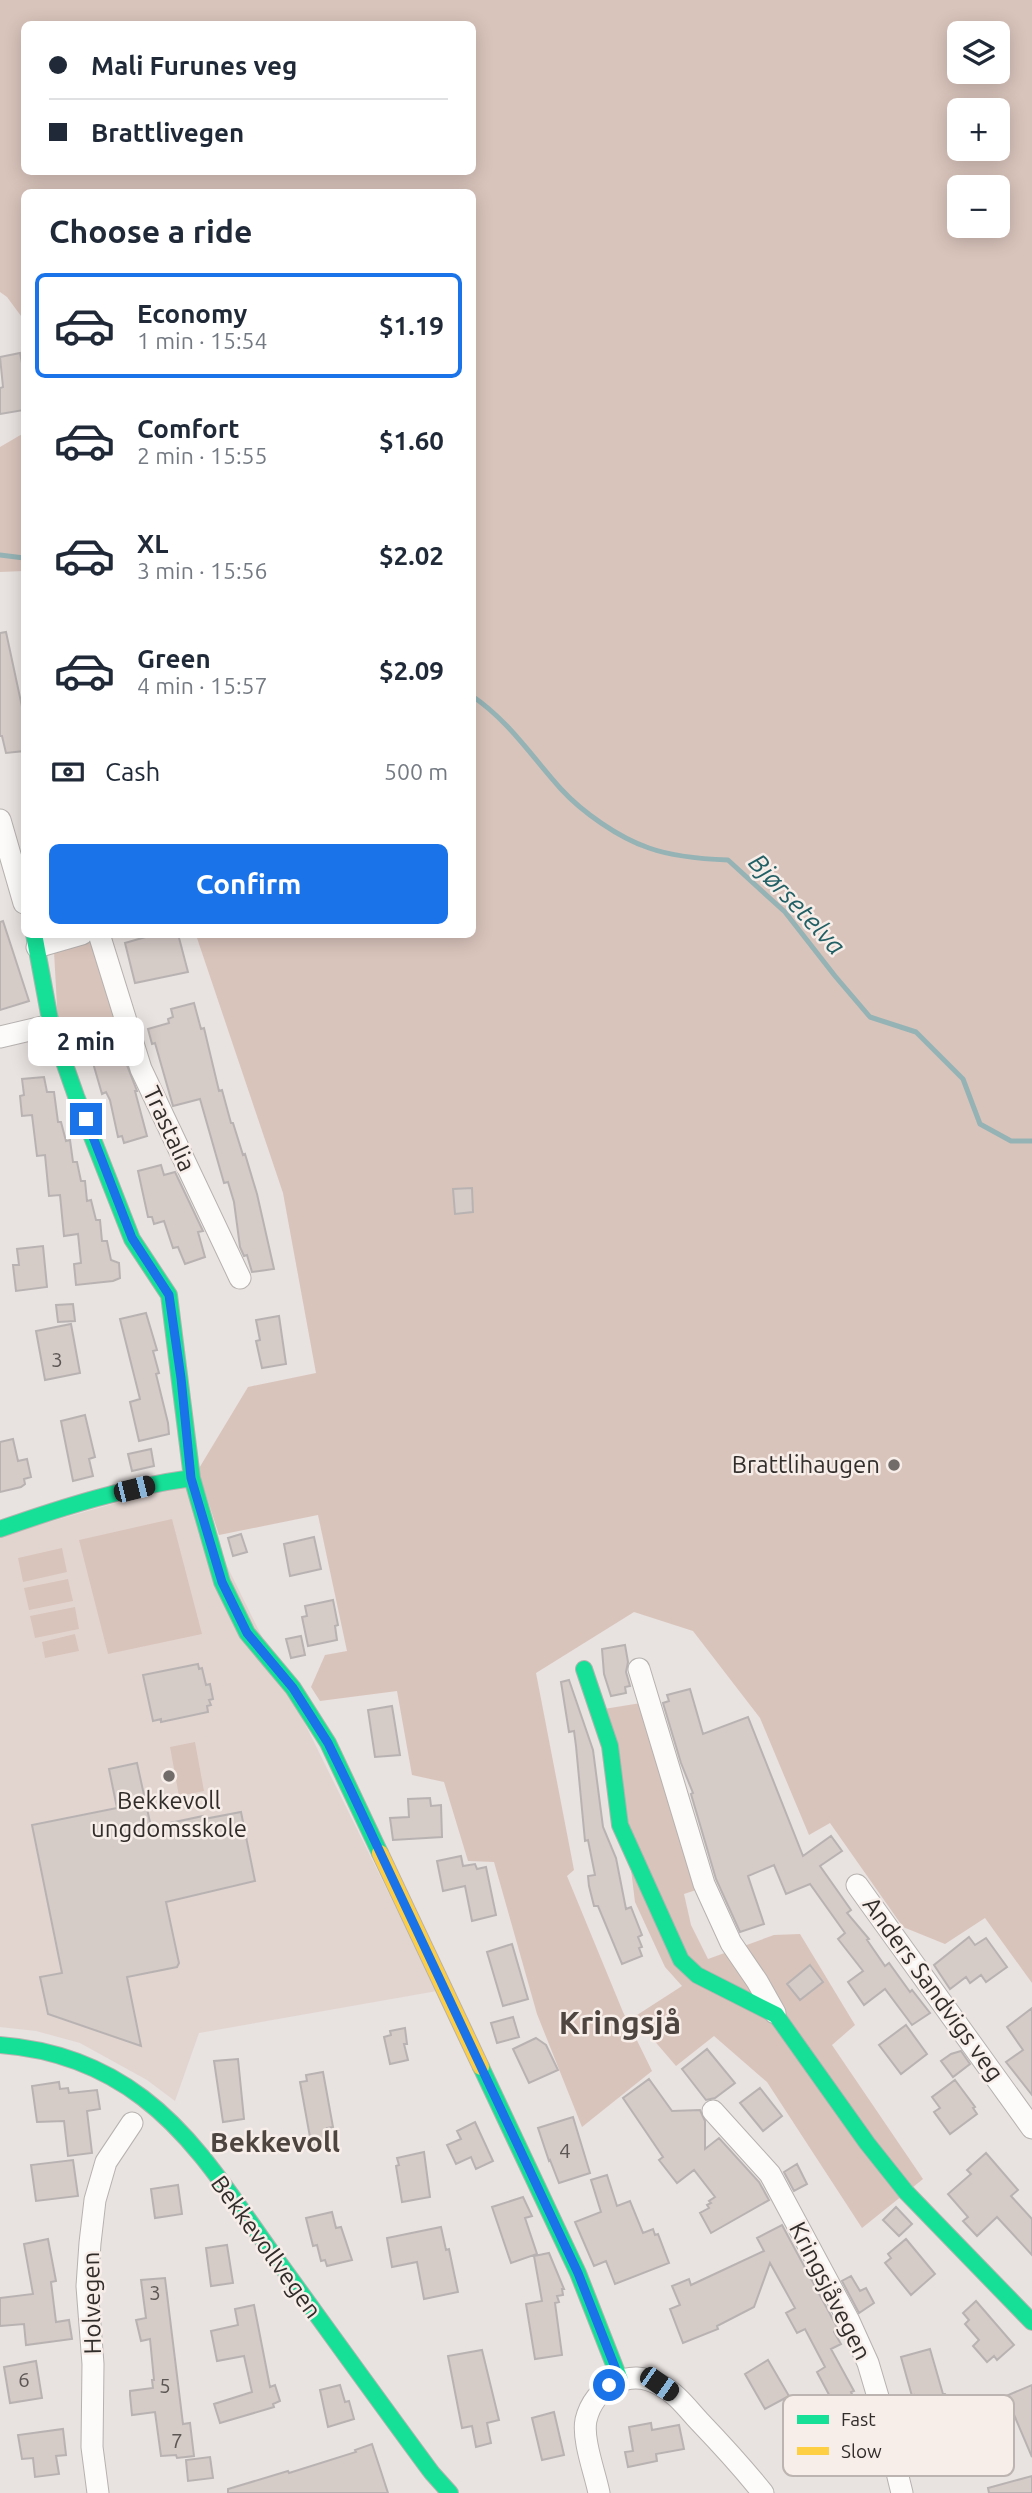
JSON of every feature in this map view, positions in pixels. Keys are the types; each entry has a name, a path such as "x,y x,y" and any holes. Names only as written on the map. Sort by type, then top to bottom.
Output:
{"street":[{"path":"0,820 21,893"},
{"path":"56,938 36,941 51,1024 132,1238 169,1295 191,1478 222,1582 247,1633 293,1688 328,1743 578,2273 620,2380"},
{"name":"Trastalia","path":"100,938 141,1069 240,1278"},
{"path":"0,1037 51,1024"},
{"path":"0,1530 64,1507 157,1483 191,1478"},
{"path":"584,1669 610,1746 620,1825 681,1960 697,1975 776,2015"},
{"path":"639,1669 704,1884 731,1943 776,2015 867,2143 906,2192 1032,2322"},
{"name":"Anders Sandvigs veg","path":"857,1885 1032,2128"},
{"name":"Bekkevollvegen","path":"0,2045 43,2052 90,2067 142,2098 182,2134 450,2493"},
{"name":"Kringsjåvegen","path":"713,2111 770,2174 849,2321 871,2374 876,2395"},
{"name":"Holvegen","path":"98,2493 92,2447 93,2364 88,2286 90,2243 95,2200 106,2162 132,2123"},
{"path":"599,2493 586,2437 586,2421 593,2404 609,2385 620,2380 645,2378 672,2392 763,2493"},
{"name":"Kringsjåvegen","path":"898,2476 902,2493"}],"shaded area":[{"path":"0,0 1032,0 1032,1983 985,1918 945,1944 903,1927 830,1823 809,1835 760,1718 693,1631 634,1612 536,1673 574,1870 567,1876 623,2012 652,2071 582,2127 537,2014 494,1862 468,1861 444,1782 412,1775 397,1691 320,1701 311,1687 325,1655 347,1651 318,1515 219,1535 198,1470 248,1387 316,1373 283,1193 197,938 476,938 476,189 21,189 21,316 0,292"},
{"path":"21,435 21,571 0,572 0,447"},
{"path":"94,939 121,1023 63,1044 58,1024 54,951"},
{"name":"Bekkevoll ungdomsskole","path":"186,1483 437,1991 199,2033 175,2101 147,2080 80,2043 36,2031 0,2027 0,1536"},
{"path":"172,1519 202,1634 108,1654 79,1540"},
{"path":"62,1548 67,1572 23,1582 18,1558"},
{"path":"68,1579 73,1601 29,1610 24,1588"},
{"path":"75,1607 79,1629 35,1638 30,1616"},
{"path":"75,1634 79,1651 45,1658 42,1642"},
{"path":"641,1703 696,1890 684,1894 691,1925 708,1959 774,1935 800,1934 855,2025 832,2045 923,2179 862,2228 767,2082 714,2036 676,2066 634,2017 682,1986 665,1967 635,1902 616,1746 604,1709"},
{"path":"195,1742 204,1791 179,1796 170,1747"}],"building":[{"path":"20,353 21,410 0,414 0,388 3,387 0,357"},
{"path":"6,632 21,702 21,751 6,753 0,736 0,633"},
{"path":"3,921 29,1001 0,1010 0,922"},
{"path":"142,938 179,938 188,972 135,983 125,943"},
{"path":"194,1003 201,1029 204,1028 219,1091 222,1090 231,1123 243,1155 245,1154 274,1269 252,1272 247,1255 244,1256 240,1247 234,1202 228,1182 224,1183 200,1099 173,1106 155,1043 152,1044 148,1029 169,1023 168,1019 173,1017 171,1009"},
{"path":"110,1032 118,1056 123,1055 137,1091 147,1136 124,1143 122,1136 118,1137 110,1100 106,1092 102,1094 91,1056 90,1037"},
{"path":"44,1077 47,1092 54,1092 58,1122 61,1122 66,1141 70,1140 73,1162 77,1162 81,1181 85,1181 87,1201 91,1200 96,1220 100,1220 102,1241 107,1241 111,1260 119,1263 120,1278 113,1281 76,1285 74,1264 81,1263 78,1234 64,1236 60,1195 49,1196 45,1155 37,1156 32,1115 22,1116 22,1079"},
{"path":"161,1165 164,1175 175,1172 203,1231 198,1232 205,1257 185,1264 178,1247 173,1248 164,1221 154,1224 152,1217 148,1217 138,1171"},
{"path":"472,1188 473,1212 455,1214 453,1189"},
{"path":"43,1246 47,1287 16,1291 13,1265 19,1265 17,1249"},
{"path":"73,1304 75,1321 58,1322 56,1305"},
{"path":"146,1313 157,1350 153,1351 159,1373 156,1374 169,1434 139,1441 130,1402 140,1399 120,1319"},
{"path":"279,1316 286,1364 262,1368 256,1341 260,1340 256,1320"},
{"path":"71,1324 80,1373 45,1380 36,1331"},
{"path":"85,1415 95,1457 89,1459 93,1476 73,1481 61,1421"},
{"path":"13,1439 18,1461 27,1459 31,1477 24,1479 25,1484 21,1487 0,1492 0,1442"},
{"path":"151,1449 154,1466 132,1471 128,1454"},
{"path":"241,1534 247,1552 233,1556 228,1538"},
{"path":"314,1537 321,1569 290,1576 284,1544"},
{"path":"333,1600 338,1625 335,1626 337,1640 308,1646 302,1617 307,1616 305,1606"},
{"path":"301,1636 305,1655 291,1658 286,1639"},
{"path":"625,1645 628,1662 626,1672 630,1686 625,1687 626,1693 611,1696 604,1674 602,1649"},
{"path":"198,1664 199,1669 202,1668 206,1685 210,1684 213,1699 209,1700 211,1705 207,1706 208,1712 161,1722 161,1719 153,1721 143,1675"},
{"path":"569,1680 593,1750 603,1827 616,1858 626,1909 631,1907 642,1935 638,1937 642,1956 622,1964 598,1906 594,1906 589,1886 588,1876 595,1875 588,1840 585,1841 574,1731 569,1732 561,1682"},
{"path":"690,1689 703,1734 748,1717 803,1856 831,1836 842,1851 820,1866 851,1910 847,1913 869,1939 867,1940 885,1966 889,1963 910,1992 912,1990 930,2013 912,2025 885,1989 864,2005 848,1982 863,1971 838,1939 845,1933 810,1884 786,1894 774,1865 748,1876 764,1924 740,1932 716,1879 691,1794 693,1793 663,1703 669,1701 667,1695"},
{"path":"392,1706 400,1755 375,1757 368,1710"},
{"path":"137,1763 151,1827 203,1816 204,1819 241,1812 255,1881 166,1902 179,1963 177,1967 127,1977 141,2046 48,2014 40,1977 62,1973 32,1825 117,1808 109,1769"},
{"path":"430,1798 431,1806 441,1805 442,1837 393,1840 390,1818 409,1817 408,1799"},
{"path":"461,1856 463,1866 475,1864 477,1869 486,1867 496,1915 472,1921 465,1886 443,1891 437,1861"},
{"path":"969,1937 975,1945 986,1938 1007,1967 986,1982 981,1975 970,1983 966,1977 950,1989 934,1965"},
{"path":"512,1944 528,1999 503,2006 487,1952"},
{"path":"810,1965 823,1982 800,2000 787,1984"},
{"path":"1032,2008 1032,2095 1006,2062 1023,2050 1007,2027"},
{"path":"513,2017 519,2037 497,2043 491,2023"},
{"path":"906,2025 927,2054 901,2074 879,2045"},
{"path":"405,2028 407,2044 404,2044 408,2060 390,2064 384,2037 391,2035 390,2031"},
{"path":"536,2038 546,2045 558,2070 529,2083 513,2049"},
{"path":"707,2049 735,2083 715,2098 706,2100 682,2069"},
{"path":"961,2051 970,2064 953,2077 941,2061"},
{"path":"238,2059 244,2119 223,2122 214,2061"},
{"path":"323,2072 333,2127 327,2128 331,2144 312,2148 300,2082 307,2081 306,2075"},
{"path":"649,2079 672,2111 700,2110 705,2121 705,2149 719,2138 759,2182 769,2200 711,2233 700,2213 709,2208 709,2201 715,2197 694,2170 677,2183 659,2160 663,2157 623,2098"},
{"path":"955,2080 975,2107 973,2108 977,2114 950,2134 934,2112 940,2108 932,2097"},
{"path":"59,2082 60,2089 68,2088 69,2093 97,2090 100,2109 87,2111 92,2153 68,2156 64,2121 37,2122 32,2086"},
{"path":"760,2088 782,2116 763,2131 740,2103"},
{"path":"573,2117 590,2173 559,2183 538,2128"},
{"path":"475,2122 493,2161 476,2169 471,2157 456,2164 447,2145 461,2139 457,2131"},
{"path":"424,2152 430,2197 402,2202 397,2158"},
{"path":"986,2153 1018,2190 1011,2196 1032,2219 1032,2255 997,2217 977,2236 963,2221 968,2217 948,2194 971,2174 967,2170"},
{"path":"73,2160 78,2196 36,2201 31,2165"},
{"path":"797,2164 807,2184 794,2191 784,2172"},
{"path":"607,2175 617,2206 630,2201 643,2233 653,2229 655,2235 658,2234 669,2263 615,2284 606,2261 594,2266 575,2222 601,2212 591,2180"},
{"path":"178,2185 182,2214 155,2218 151,2189"},
{"path":"523,2197 532,2216 525,2218 537,2254 511,2263 492,2207"},
{"path":"896,2207 912,2224 899,2236 883,2220"},
{"path":"332,2212 336,2228 341,2227 352,2260 327,2266 325,2260 321,2261 317,2245 313,2246 306,2218"},
{"path":"782,2225 837,2327 834,2332 841,2344 831,2349 854,2391 851,2392 852,2395 829,2395 817,2372 825,2367 805,2329 797,2333 786,2313 795,2308 770,2263 754,2307 717,2326 718,2329 683,2343 670,2309 680,2305 672,2286 689,2279 691,2285 764,2251 757,2238"},
{"path":"441,2227 446,2250 449,2249 458,2292 424,2299 417,2262 392,2267 387,2238"},
{"path":"48,2239 56,2281 51,2282 56,2322 69,2320 72,2339 26,2345 24,2324 0,2326 0,2298 33,2294 24,2244"},
{"path":"906,2239 935,2274 911,2295 885,2263 891,2258 888,2254"},
{"path":"227,2245 233,2283 211,2286 206,2248"},
{"path":"549,2253 564,2289 563,2295 557,2296 559,2302 555,2303 562,2355 535,2359 526,2304 542,2301 534,2256"},
{"path":"851,2276 860,2291 866,2288 874,2303 859,2313 842,2281"},
{"path":"165,2278 183,2424 190,2423 194,2456 177,2458 176,2455 161,2456 155,2412 132,2415 130,2395 130,2391 153,2388 154,2380 150,2339 141,2341 136,2320 146,2318 141,2280"},
{"path":"976,2301 1014,2345 997,2360 994,2356 987,2362 973,2346 979,2340 965,2324 969,2320 963,2313"},
{"path":"254,2305 270,2387 275,2385 280,2401 273,2404 274,2407 220,2423 214,2404 252,2392 244,2356 217,2361 211,2331 238,2325 235,2309"},
{"path":"930,2349 943,2394 946,2395 912,2395 901,2357"},
{"path":"482,2350 499,2420 487,2423 491,2443 476,2447 472,2426 462,2428 448,2356"},
{"path":"768,2360 788,2395 783,2395 783,2399 765,2409 745,2374"},
{"path":"36,2361 42,2398 10,2403 4,2367"},
{"path":"340,2385 345,2402 349,2401 354,2419 328,2427 320,2390"},
{"path":"1032,2385 1032,2457 1014,2415 1014,2395 1008,2395"},
{"path":"554,2412 564,2455 542,2460 532,2418"},
{"path":"651,2423 652,2430 679,2425 684,2449 656,2454 657,2461 628,2467 625,2452 633,2451 629,2427"},
{"path":"63,2429 66,2455 56,2456 59,2474 35,2477 33,2458 22,2459 18,2435"},
{"path":"372,2444 388,2493 228,2493 228,2489 288,2471 289,2473 356,2452 355,2450"},
{"path":"210,2457 213,2478 188,2481 186,2460"},
{"path":"1032,2476 1032,2493 989,2493 988,2488"}],"waterway":[{"name":"Bjørsetelva","path":"0,555 21,558"},
{"name":"Bjørsetelva","path":"476,699 497,716 570,798 614,831 637,844 668,854 728,860 785,912 870,1017 916,1032 963,1079 980,1124 1011,1141 1032,1141"}],"traffic: fast":[{"path":"0,1529 95,1499 192,1478 169,1295 132,1239 76,1096 51,1025 35,938"},
{"path":"192,1478 222,1582 247,1633 293,1688 328,1743 380,1853"},
{"path":"584,1669 610,1746 620,1825 681,1960 697,1975 776,2015 867,2143 906,2192 1032,2322"},
{"path":"0,2045 38,2050 93,2068 127,2087 162,2114 213,2171 412,2446 450,2493"},
{"path":"481,2067 578,2273 620,2380"}],"traffic: slow":[{"path":"380,1853 481,2067"}],"place":[{"name":"Brattlihaugen","path":"894,1465"},
{"name":"Bekkevoll ungdomsskole","path":"169,1776"}],"district":[{"name":"Kringsjå","path":"620,2023"},
{"name":"Bekkevoll","path":"275,2142"}],"route":[{"path":"86,1119 132,1238 169,1295 191,1458 191,1478 222,1582 247,1633 293,1688 328,1743 347,1782 578,2273 620,2380 609,2385"}]}
